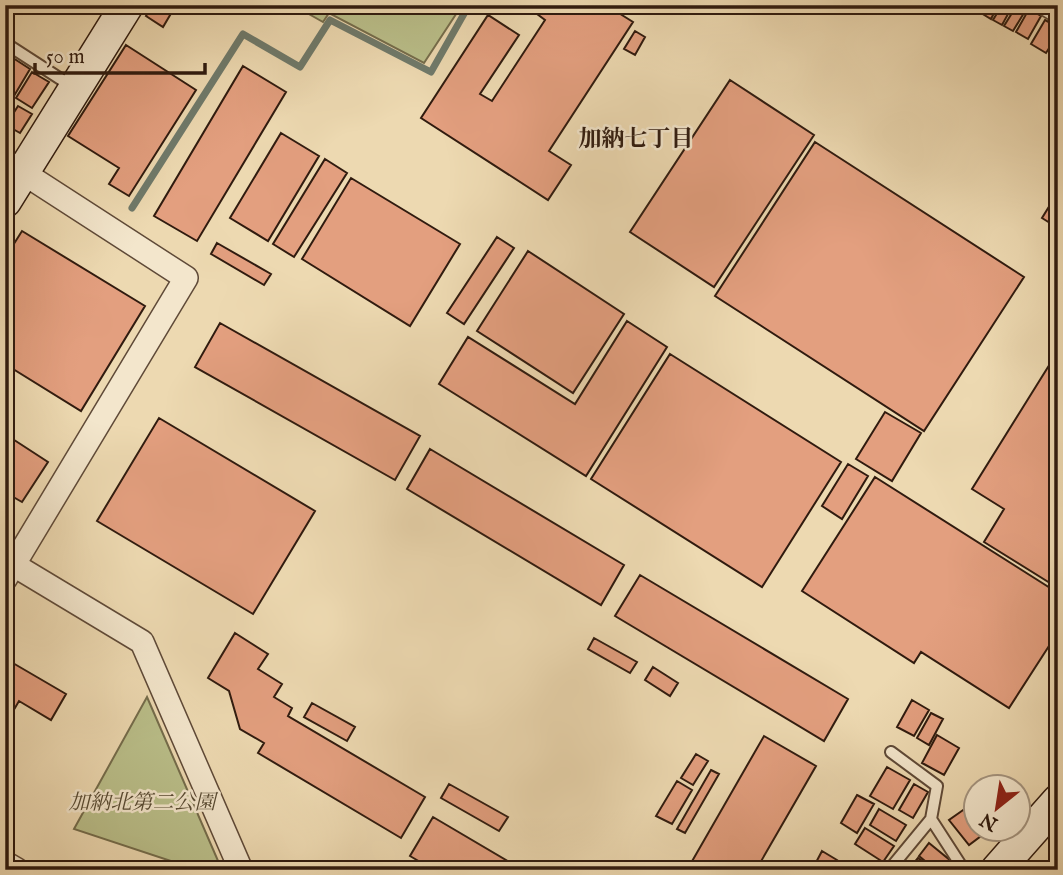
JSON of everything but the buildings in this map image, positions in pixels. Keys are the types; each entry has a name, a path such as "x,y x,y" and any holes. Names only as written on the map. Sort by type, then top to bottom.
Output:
{"street":[{"path":"5,201 14,167 75,89 127,5"},
{"path":"1048,5 1058,11"},
{"path":"14,167 186,278 10,572 142,642 241,870"},
{"path":"997,870 1058,800"},
{"path":"5,863 17,870"}],"lane":[{"path":"5,43 75,89"},
{"path":"889,870 930,819 937,786 891,752"},
{"path":"930,819 964,870"}],"green space":[{"path":"293,5 462,5 424,63 329,13 323,22"},
{"name":"加納北第二公園","path":"147,697 222,870 198,870 74,829"}],"waterway":[{"path":"132,208 243,34 300,67 330,20 431,72 469,5"}],"district":[{"name":"加納七丁目","path":"636,138"}]}
